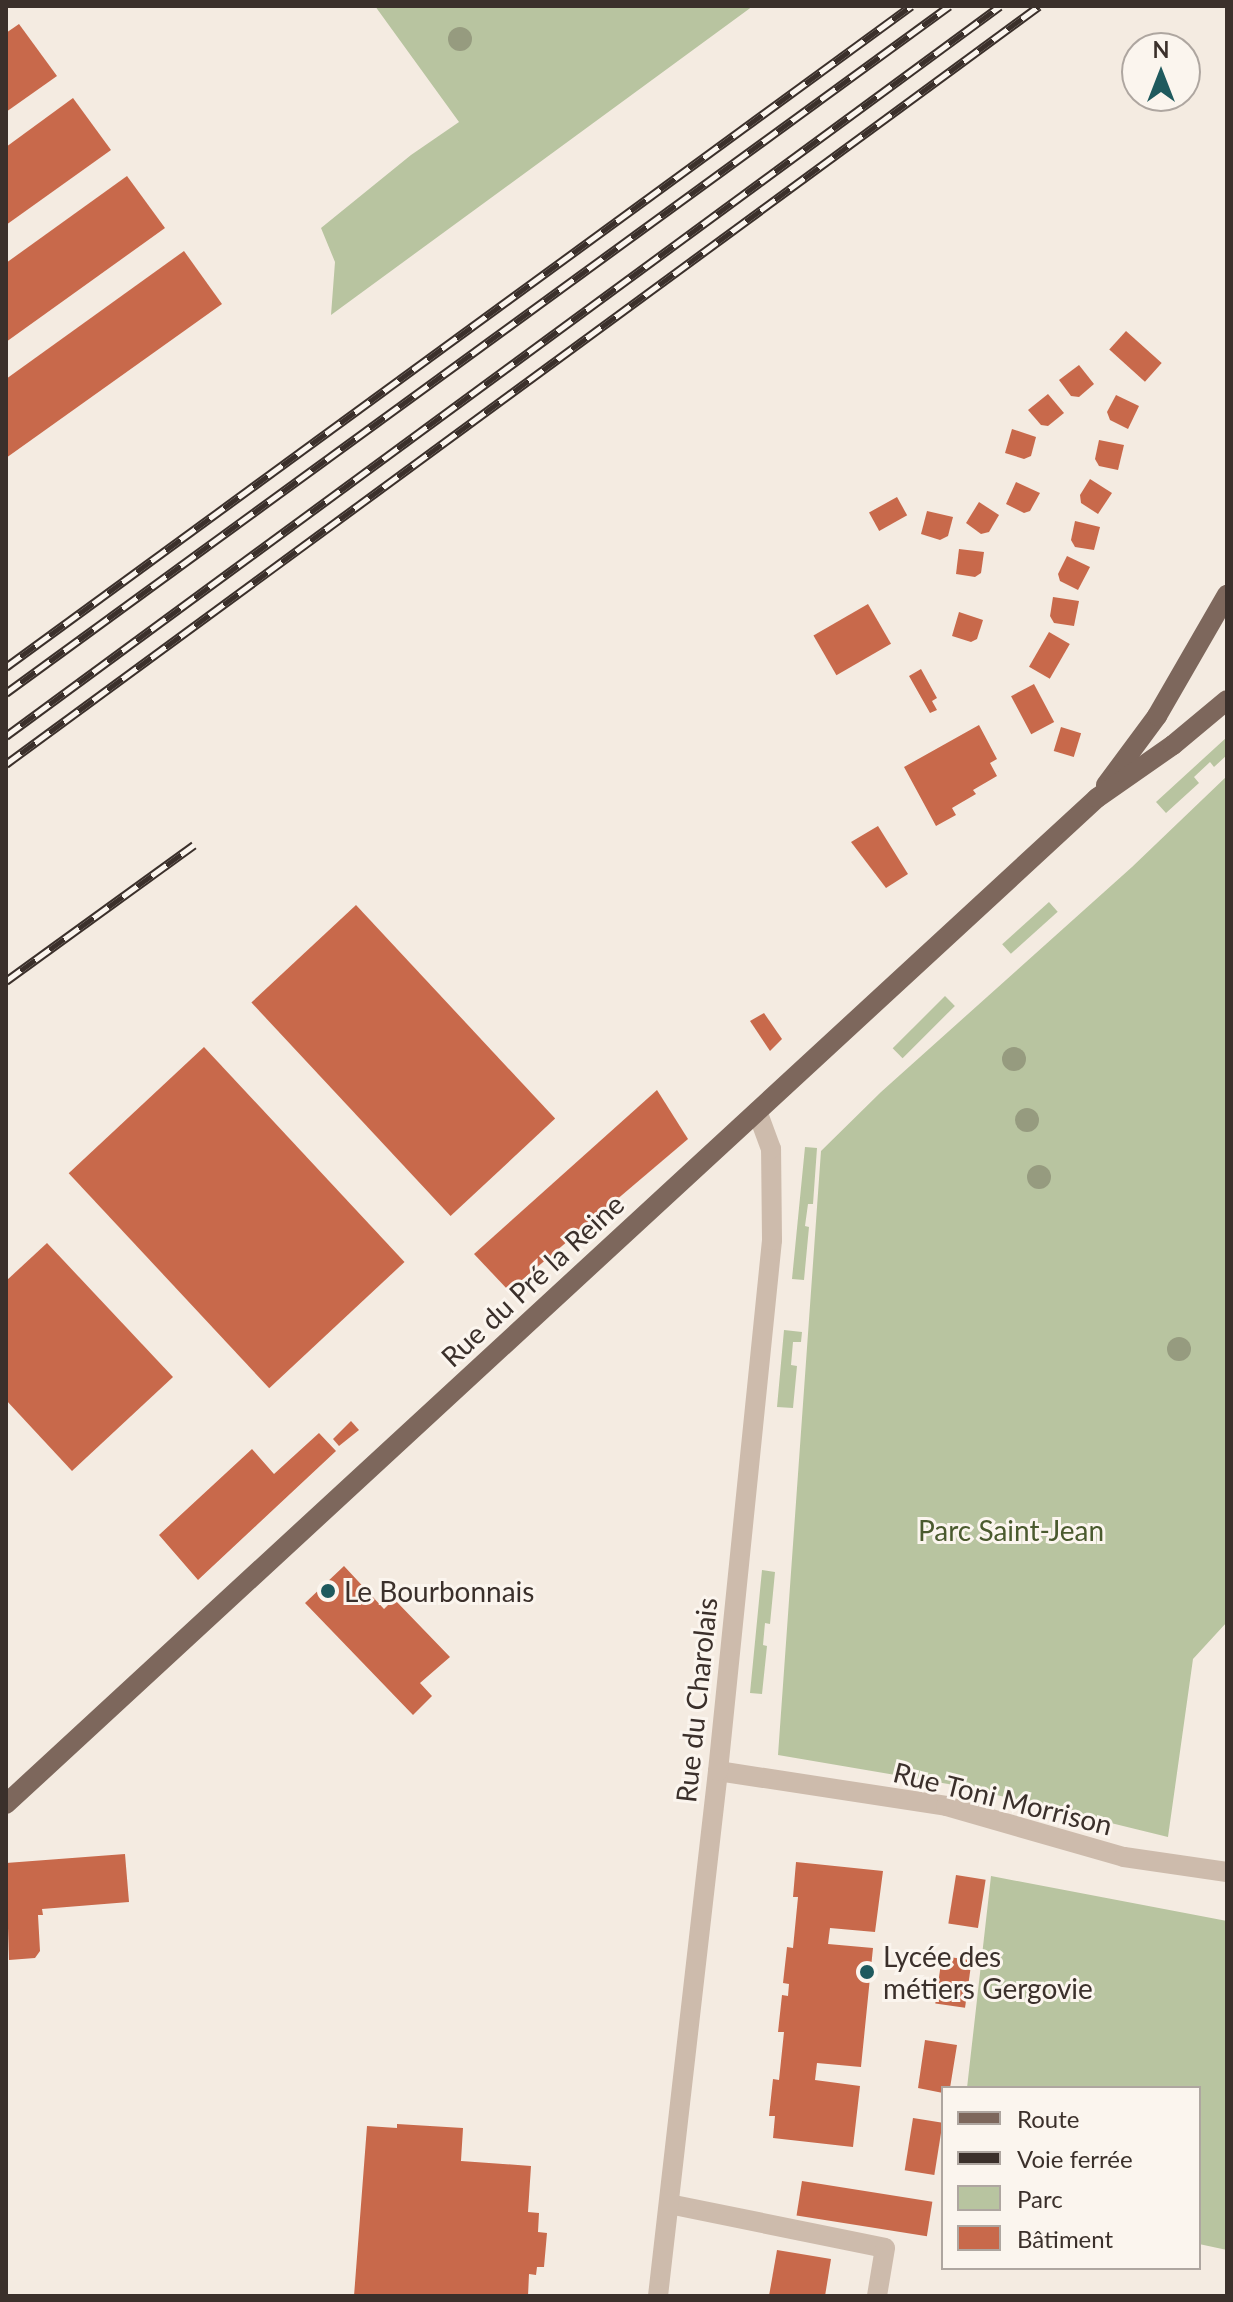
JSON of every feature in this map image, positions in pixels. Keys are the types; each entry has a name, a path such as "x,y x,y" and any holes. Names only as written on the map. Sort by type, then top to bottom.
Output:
{"main road":[{"name":"Rue du Pré la Reine","path":"1097,798 1157,716 1227,595"},
{"name":"Rue du Pré la Reine","path":"6,1804 1097,798 1173,745 1227,700"}],"street":[{"name":"Rue du Charolais","path":"658,2296 718,1771 772,1240 771,1149 757,1111"},
{"name":"Rue Toni Morrison","path":"718,1771 946,1806 1124,1857 1227,1872"},
{"path":"669,2204 885,2248 877,2296"}],"green space":[{"path":"375,6 753,6 331,315 335,262 321,228 411,155 459,122"},
{"path":"1227,737 1227,755 1214,767 1210,762 1194,777 1199,783 1166,813 1156,802"},
{"name":"Parc Saint-Jean","path":"1227,776 1227,1622 1193,1659 1168,1837 960,1786 778,1755 821,1151 881,1092 1132,867"},
{"path":"1049,902 1058,912 1011,954 1002,944"},
{"path":"945,996 955,1006 903,1058 893,1048"},
{"path":"805,1147 817,1148 813,1204 808,1204 805,1226 809,1227 804,1280 792,1279"},
{"path":"784,1330 802,1332 801,1342 793,1342 791,1365 797,1366 793,1408 777,1407"},
{"path":"762,1570 775,1572 770,1624 765,1623 763,1645 767,1646 762,1694 750,1693"},
{"path":"991,1876 1227,1921 1227,2250 1201,2244 1201,2086 967,2086"}],"building":[{"path":"19,24 57,76 6,112 6,33"},
{"path":"73,98 111,150 6,225 6,147"},
{"path":"127,176 165,228 6,342 6,263"},
{"path":"184,251 222,304 6,458 6,379"},
{"path":"1126,331 1162,363 1145,382 1109,350"},
{"path":"1079,365 1094,384 1079,397 1071,396 1059,380"},
{"path":"1048,394 1064,413 1048,426 1041,425 1028,410"},
{"path":"1116,395 1139,406 1128,429 1110,420 1107,412"},
{"path":"1012,429 1036,437 1031,456 1024,459 1005,453"},
{"path":"1099,440 1124,445 1118,470 1099,466 1095,459"},
{"path":"1090,479 1112,493 1098,514 1081,503 1080,495"},
{"path":"1016,482 1040,493 1030,511 1024,513 1006,504"},
{"path":"897,497 907,515 879,531 869,513"},
{"path":"979,502 999,515 989,532 981,534 966,523"},
{"path":"927,511 953,517 948,536 940,540 921,534"},
{"path":"1075,521 1100,527 1094,550 1075,547 1071,540"},
{"path":"959,549 984,552 981,573 975,577 956,574"},
{"path":"1067,556 1090,567 1078,590 1060,581 1058,574"},
{"path":"1053,597 1079,601 1074,626 1054,623 1050,616"},
{"path":"868,604 891,644 836,675 813,636"},
{"path":"959,612 983,620 977,639 971,642 952,636"},
{"path":"1049,632 1070,644 1050,679 1029,667"},
{"path":"921,669 937,698 932,701 937,710 930,713 909,676"},
{"path":"1034,684 1054,722 1031,734 1011,696"},
{"path":"979,725 997,759 990,763 997,776 973,790 976,794 952,808 956,815 936,826 904,767"},
{"path":"1061,727 1081,733 1074,757 1054,751"},
{"path":"878,826 908,874 886,888 851,842"},
{"path":"356,905 555,1119 451,1216 251,1003"},
{"path":"764,1013 782,1039 770,1051 750,1021"},
{"path":"204,1047 405,1262 269,1388 69,1173"},
{"path":"657,1090 688,1139 509,1291 474,1254"},
{"path":"47,1243 173,1377 72,1471 6,1400 6,1281"},
{"path":"351,1421 359,1430 339,1446 333,1439"},
{"path":"319,1433 336,1451 198,1580 159,1535 252,1449 274,1474"},
{"path":"344,1566 384,1609 394,1599 450,1657 420,1683 432,1696 413,1715 305,1603"},
{"path":"125,1854 129,1902 42,1909 43,1915 38,1915 40,1951 35,1958 9,1960 6,1863"},
{"path":"796,1862 883,1871 875,1932 830,1928 828,1944 873,1948 861,2067 817,2063 815,2080 860,2086 853,2147 773,2138 775,2116 769,2116 773,2079 779,2080 784,2032 778,2032 782,1995 788,1996 789,1984 783,1983 787,1947 793,1948 798,1897 793,1897"},
{"path":"956,1875 986,1880 978,1928 948,1923"},
{"path":"942,1956 972,1960 965,2008 935,2004"},
{"path":"925,2040 957,2045 950,2086 941,2086 941,2093 918,2088"},
{"path":"913,2118 941,2122 934,2175 905,2170"},
{"path":"397,2124 463,2128 461,2161 531,2166 528,2212 539,2213 538,2232 547,2233 544,2267 537,2267 536,2275 529,2274 528,2296 354,2296 367,2126 397,2128"},
{"path":"802,2181 932,2202 927,2236 797,2216"},
{"path":"777,2250 831,2259 825,2296 769,2296"}],"railway":[{"path":"6,667 911,6"},
{"path":"6,693 949,6"},
{"path":"6,736 1000,6"},
{"path":"6,764 1039,6"},
{"path":"6,981 194,845"}],"place":[{"name":"Le Bourbonnais","path":"328,1591"},
{"name":"Lycée des métiers Gergovie","path":"867,1972"}]}
